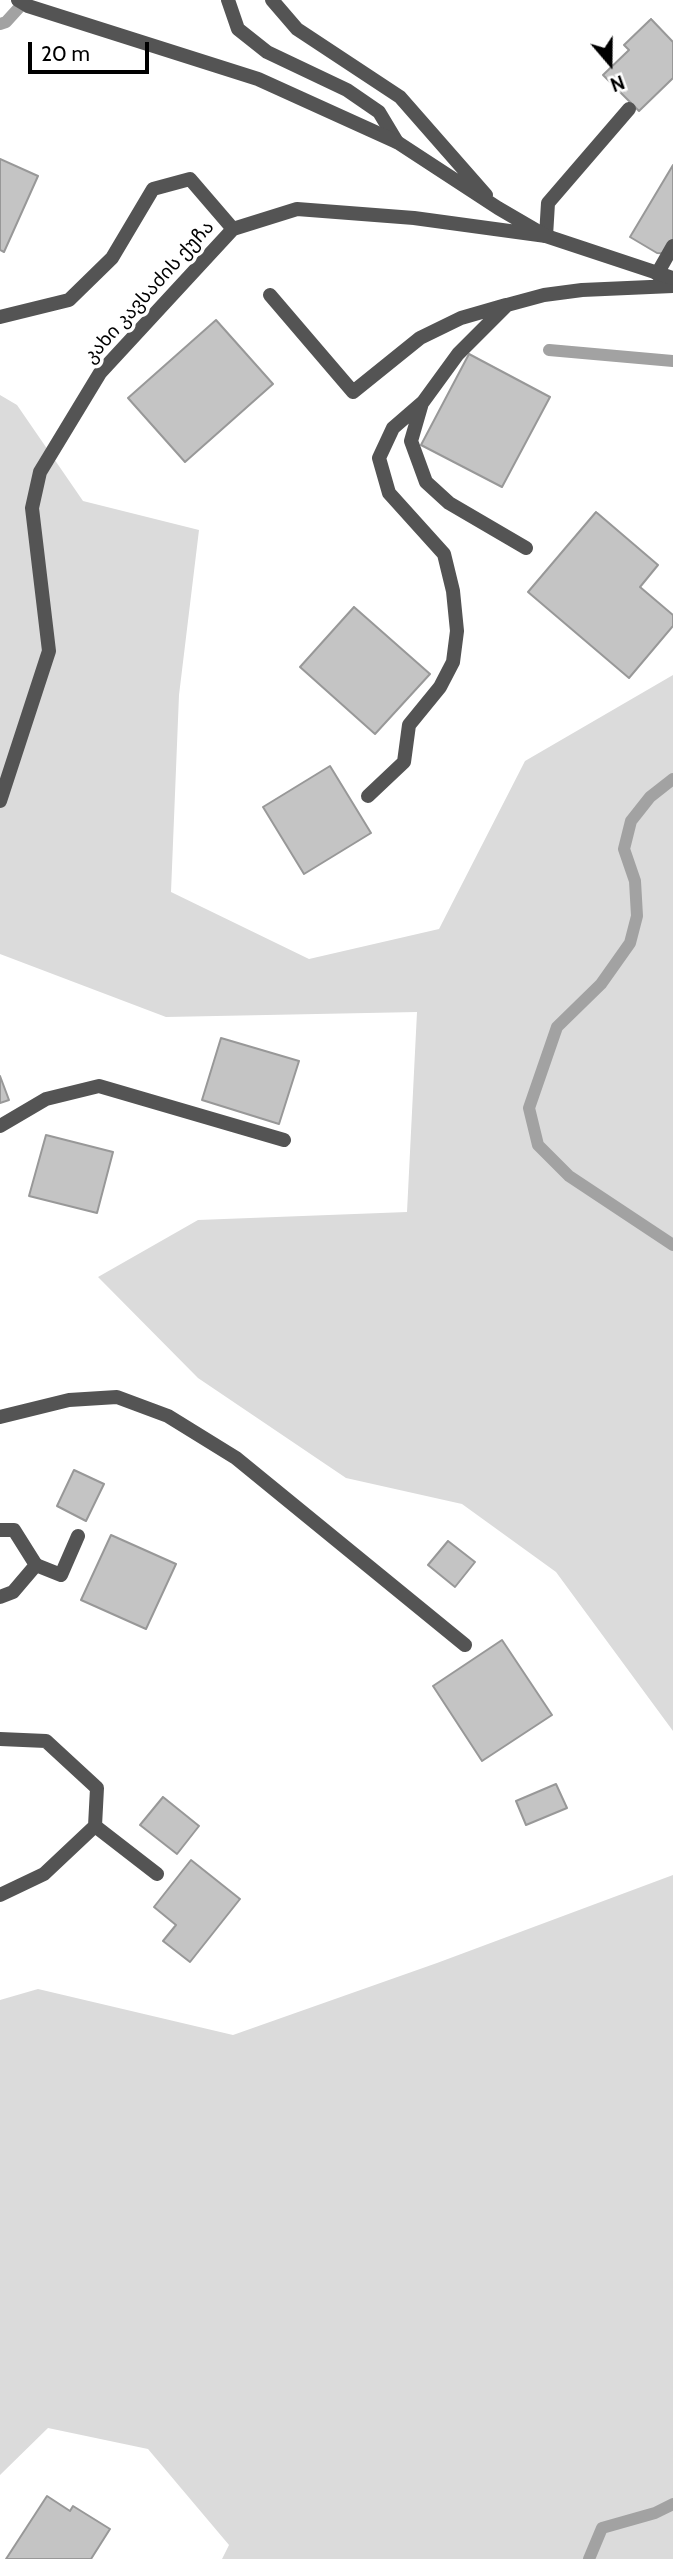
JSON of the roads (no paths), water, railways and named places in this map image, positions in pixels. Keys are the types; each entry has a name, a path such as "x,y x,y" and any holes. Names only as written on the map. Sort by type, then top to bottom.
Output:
{"street":[{"path":"228,0 239,29 267,52 347,90 379,112 397,142"},
{"name":"კახი კავსაძის ქუჩა","path":"272,0 297,29 400,97 498,208"},
{"name":"კახი კავსაძის ქუჩა","path":"23,2 258,79 397,142 546,236 657,275 673,278"},
{"path":"546,236 548,204 629,109"},
{"path":"0,317 69,300 113,258 153,189 190,179 233,229"},
{"name":"კახი კავსაძის ქუჩა","path":"0,801 49,650 32,508 40,472 100,373 233,229 296,209 414,218 546,236"},
{"path":"657,275 673,246"},
{"path":"270,295 353,392 420,338 461,318 544,295 582,290 673,286"},
{"path":"368,796 404,762 410,725 440,687 453,662 457,631 453,591 444,554 389,493 379,458 393,428 423,402 458,354 507,305"},
{"path":"423,402 411,441 426,482 449,503 526,548"},
{"path":"0,1126 46,1099 99,1086 284,1140"},
{"path":"0,1417 69,1400 117,1397 168,1416 236,1458 465,1645"},
{"path":"0,1530 14,1530 36,1565 61,1575 78,1536"},
{"path":"0,1597 13,1592 36,1565"},
{"path":"0,1738 46,1741 97,1788 95,1826 44,1874 0,1895"},
{"path":"95,1826 157,1874"}],"waterway":[{"path":"0,24 6,22 26,0"},
{"path":"549,350 673,361"},
{"path":"673,779 650,797 631,821 624,849 635,881 637,916 630,943 601,984 557,1027 529,1108 538,1145 569,1176 673,1245"},
{"path":"589,2559 602,2528 655,2513 673,2504"}]}
